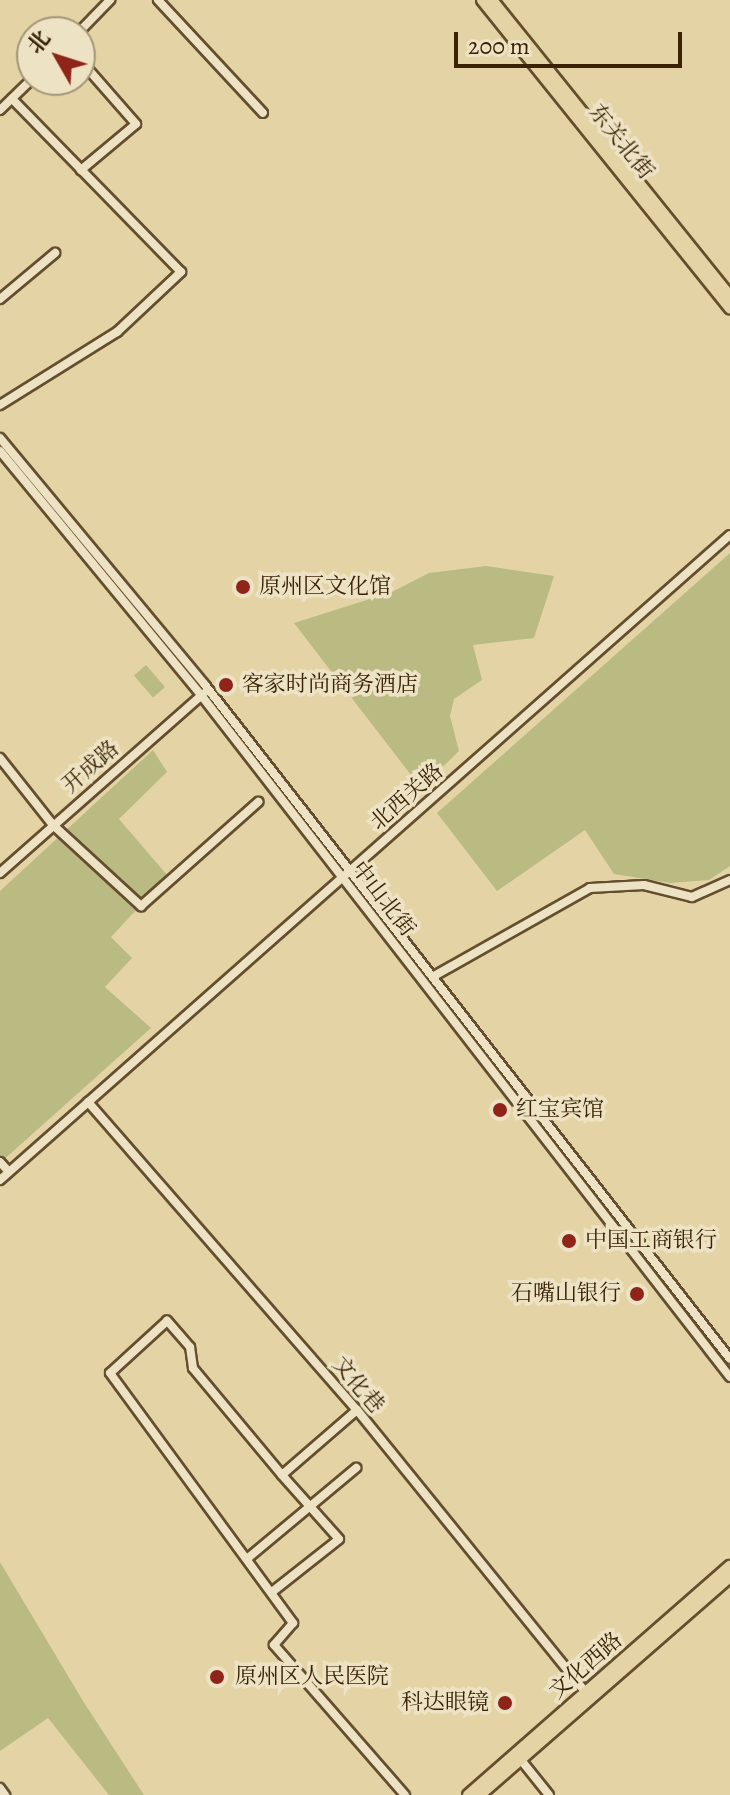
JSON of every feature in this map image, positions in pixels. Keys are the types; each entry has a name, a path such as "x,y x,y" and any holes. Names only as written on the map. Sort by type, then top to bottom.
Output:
{"main road":[{"name":"东关北街","path":"482,0 729,302"},
{"name":"东关北街","path":"492,0 729,302"},
{"name":"文化西路","path":"588,1696 730,1566"},
{"name":"文化西路","path":"468,1795 518,1757 730,1577"},
{"name":"文化西路","path":"480,1795 518,1757"}],"street":[{"path":"94,16 110,0"},
{"path":"158,0 263,113"},
{"path":"81,170 136,124 96,78"},
{"path":"0,110 16,95"},
{"path":"0,405 22,387 117,332 181,272 12,99"},
{"path":"0,299 55,253"},
{"name":"中山北街","path":"0,438 346,874 730,1377"},
{"name":"中山北街","path":"0,451 204,693"},
{"name":"北西关路","path":"0,1180 730,535"},
{"name":"开成路","path":"0,873 204,693"},
{"path":"0,758 53,825 141,906 258,802"},
{"name":"中山北街","path":"346,874 434,976 730,1359"},
{"path":"434,976 590,888 644,885 692,897 730,880"},
{"name":"文化巷","path":"88,1102 357,1410 588,1696"},
{"path":"0,1162 9,1172"},
{"path":"272,1592 339,1539 193,1368 190,1347 167,1321 110,1373 293,1623 274,1645 405,1795"},
{"path":"282,1475 357,1410"},
{"path":"248,1558 356,1468"},
{"path":"518,1757 549,1795"},
{"path":"0,1788 5,1795"}],"green space":[{"path":"730,553 730,866 709,880 670,883 614,874 585,830 497,891 437,813"},
{"path":"486,566 554,576 534,638 473,645 482,680 454,699 450,716 459,751 421,788 294,623 392,592 429,573"},
{"path":"146,665 165,687 153,697 134,675"},
{"path":"153,750 167,772 119,819 168,876 111,937 132,958 105,987 151,1028 0,1163 0,891"},
{"path":"0,1562 83,1701 144,1795 109,1795 48,1718 0,1751"}],"place":[{"name":"原州区文化馆","path":"243,587"},
{"name":"客家时尚商务酒店","path":"226,685"},
{"name":"红宝宾馆","path":"500,1110"},
{"name":"中国工商银行","path":"569,1241"},
{"name":"石嘴山银行","path":"637,1294"},
{"name":"原州区人民医院","path":"217,1677"},
{"name":"科达眼镜","path":"505,1703"}]}
